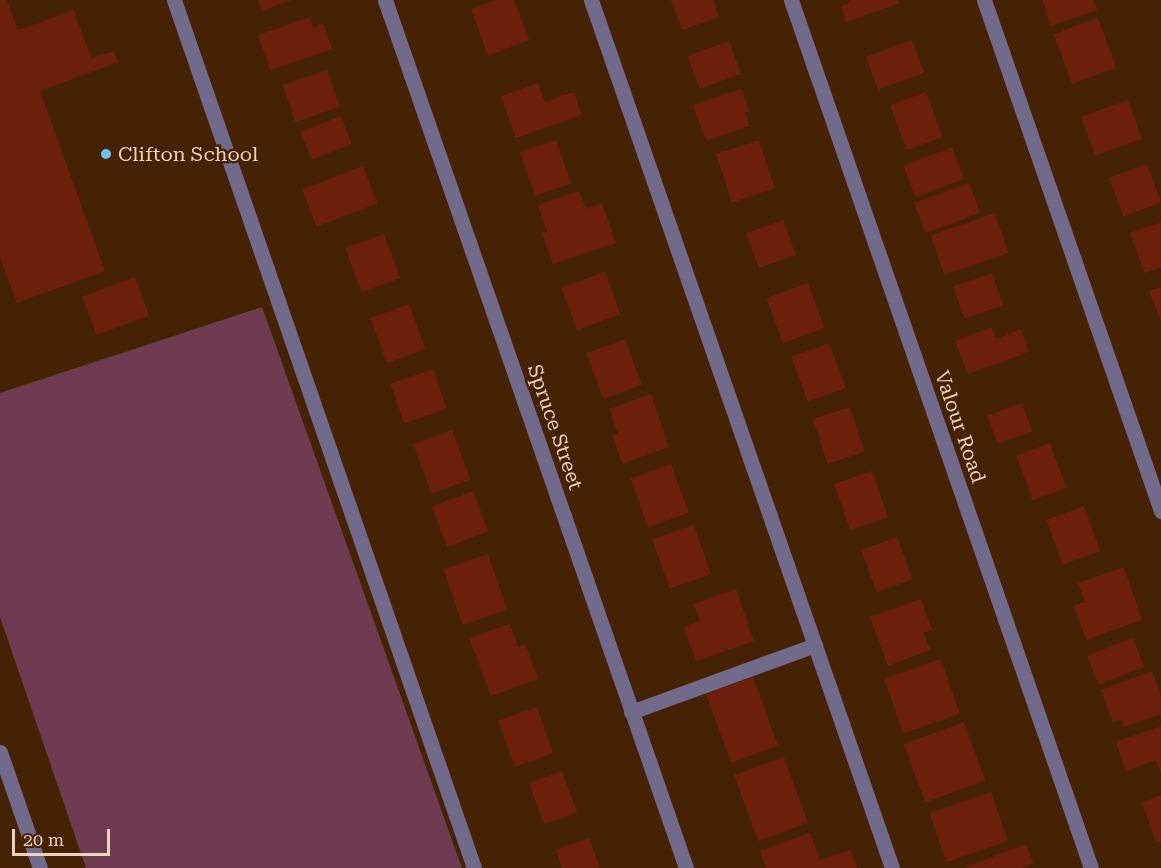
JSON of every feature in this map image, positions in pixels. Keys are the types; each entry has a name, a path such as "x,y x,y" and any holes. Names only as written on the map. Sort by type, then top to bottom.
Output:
{"street":[{"path":"174,0 474,868"},
{"name":"Spruce Street","path":"385,0 686,868"},
{"path":"591,0 892,868"},
{"name":"Valour Road","path":"791,0 1091,868"},
{"path":"984,0 1161,511"},
{"path":"631,712 815,645"},
{"path":"0,752 40,868"}],"shaded area":[{"path":"262,307 462,868 86,868 0,617 0,393"}],"building":[{"path":"0,0 7,0 18,30 74,10 91,58 114,51 118,62 40,91 105,271 17,303 0,257"},
{"path":"258,0 291,0 262,11"},
{"path":"496,0 514,0 529,40 488,56 471,9"},
{"path":"671,0 713,0 719,17 682,30"},
{"path":"849,0 899,0 900,3 846,22 841,6 850,2"},
{"path":"1043,0 1093,0 1097,10 1050,26"},
{"path":"310,17 313,28 323,24 332,49 270,70 258,35"},
{"path":"1098,18 1116,68 1072,84 1054,34"},
{"path":"912,40 924,73 878,90 866,57"},
{"path":"729,41 741,74 700,89 688,56"},
{"path":"327,70 340,107 295,122 283,85"},
{"path":"538,83 545,102 574,92 582,115 516,138 501,96"},
{"path":"742,89 749,111 745,113 749,126 706,141 693,105"},
{"path":"926,92 942,137 907,150 890,105"},
{"path":"1128,100 1142,139 1095,156 1081,117"},
{"path":"341,116 352,144 312,159 301,131"},
{"path":"556,140 571,183 535,196 520,152"},
{"path":"759,140 775,189 732,202 716,154"},
{"path":"952,147 964,179 916,197 903,166"},
{"path":"1147,164 1161,203 1123,216 1109,178"},
{"path":"363,166 377,203 317,227 302,189"},
{"path":"969,183 980,213 925,233 914,203"},
{"path":"579,191 586,209 602,203 616,243 553,264 542,233 547,232 538,205"},
{"path":"995,213 1009,253 944,275 931,235"},
{"path":"783,220 796,255 759,268 746,233"},
{"path":"1161,222 1161,267 1145,273 1130,233"},
{"path":"384,234 400,278 362,292 345,248"},
{"path":"605,272 620,314 577,330 562,288"},
{"path":"992,273 1003,305 964,318 953,286"},
{"path":"135,277 149,316 96,335 82,296"},
{"path":"808,283 824,328 783,343 767,298"},
{"path":"1161,287 1161,321 1149,291"},
{"path":"409,304 425,349 387,363 370,318"},
{"path":"992,327 996,339 1021,329 1029,352 968,374 955,341"},
{"path":"625,339 642,385 603,399 586,353"},
{"path":"829,343 845,388 808,402 791,357"},
{"path":"433,369 447,409 404,423 390,384"},
{"path":"651,394 669,447 622,464 613,436 618,433 609,409"},
{"path":"1022,403 1032,431 997,444 987,416"},
{"path":"850,407 865,452 827,464 813,419"},
{"path":"452,430 470,480 432,494 413,444"},
{"path":"1050,443 1066,488 1033,500 1016,455"},
{"path":"671,464 689,513 648,528 631,479"},
{"path":"872,471 888,517 850,530 834,484"},
{"path":"473,491 488,531 447,547 432,507"},
{"path":"1084,506 1100,551 1063,565 1046,520"},
{"path":"694,525 711,574 669,588 652,539"},
{"path":"897,537 912,579 877,592 861,550"},
{"path":"488,554 507,610 463,625 444,569"},
{"path":"1124,567 1142,620 1086,640 1074,606 1085,602 1078,583"},
{"path":"736,589 754,641 696,661 684,627 700,621 694,604"},
{"path":"921,599 932,630 924,633 930,650 888,666 870,617"},
{"path":"510,624 518,647 525,644 538,679 491,696 469,638"},
{"path":"1133,638 1144,667 1098,685 1087,656"},
{"path":"941,659 960,714 903,733 884,679"},
{"path":"1152,671 1161,696 1161,714 1124,727 1121,719 1113,722 1101,690"},
{"path":"753,677 778,746 731,763 706,694"},
{"path":"537,707 553,753 514,767 498,720"},
{"path":"964,722 985,780 925,802 904,744"},
{"path":"1161,726 1161,772 1156,760 1126,771 1116,742"},
{"path":"784,757 808,823 758,841 734,775"},
{"path":"562,771 577,812 544,824 529,783"},
{"path":"991,792 1008,841 946,862 930,813"},
{"path":"1161,795 1161,841 1156,842 1142,802"},
{"path":"810,833 820,860 851,850 857,868 766,868 760,851"},
{"path":"589,838 600,868 562,868 556,850"},
{"path":"1026,844 1033,863 1023,868 964,868"}],"place":[{"name":"Clifton School","path":"106,154"}]}
